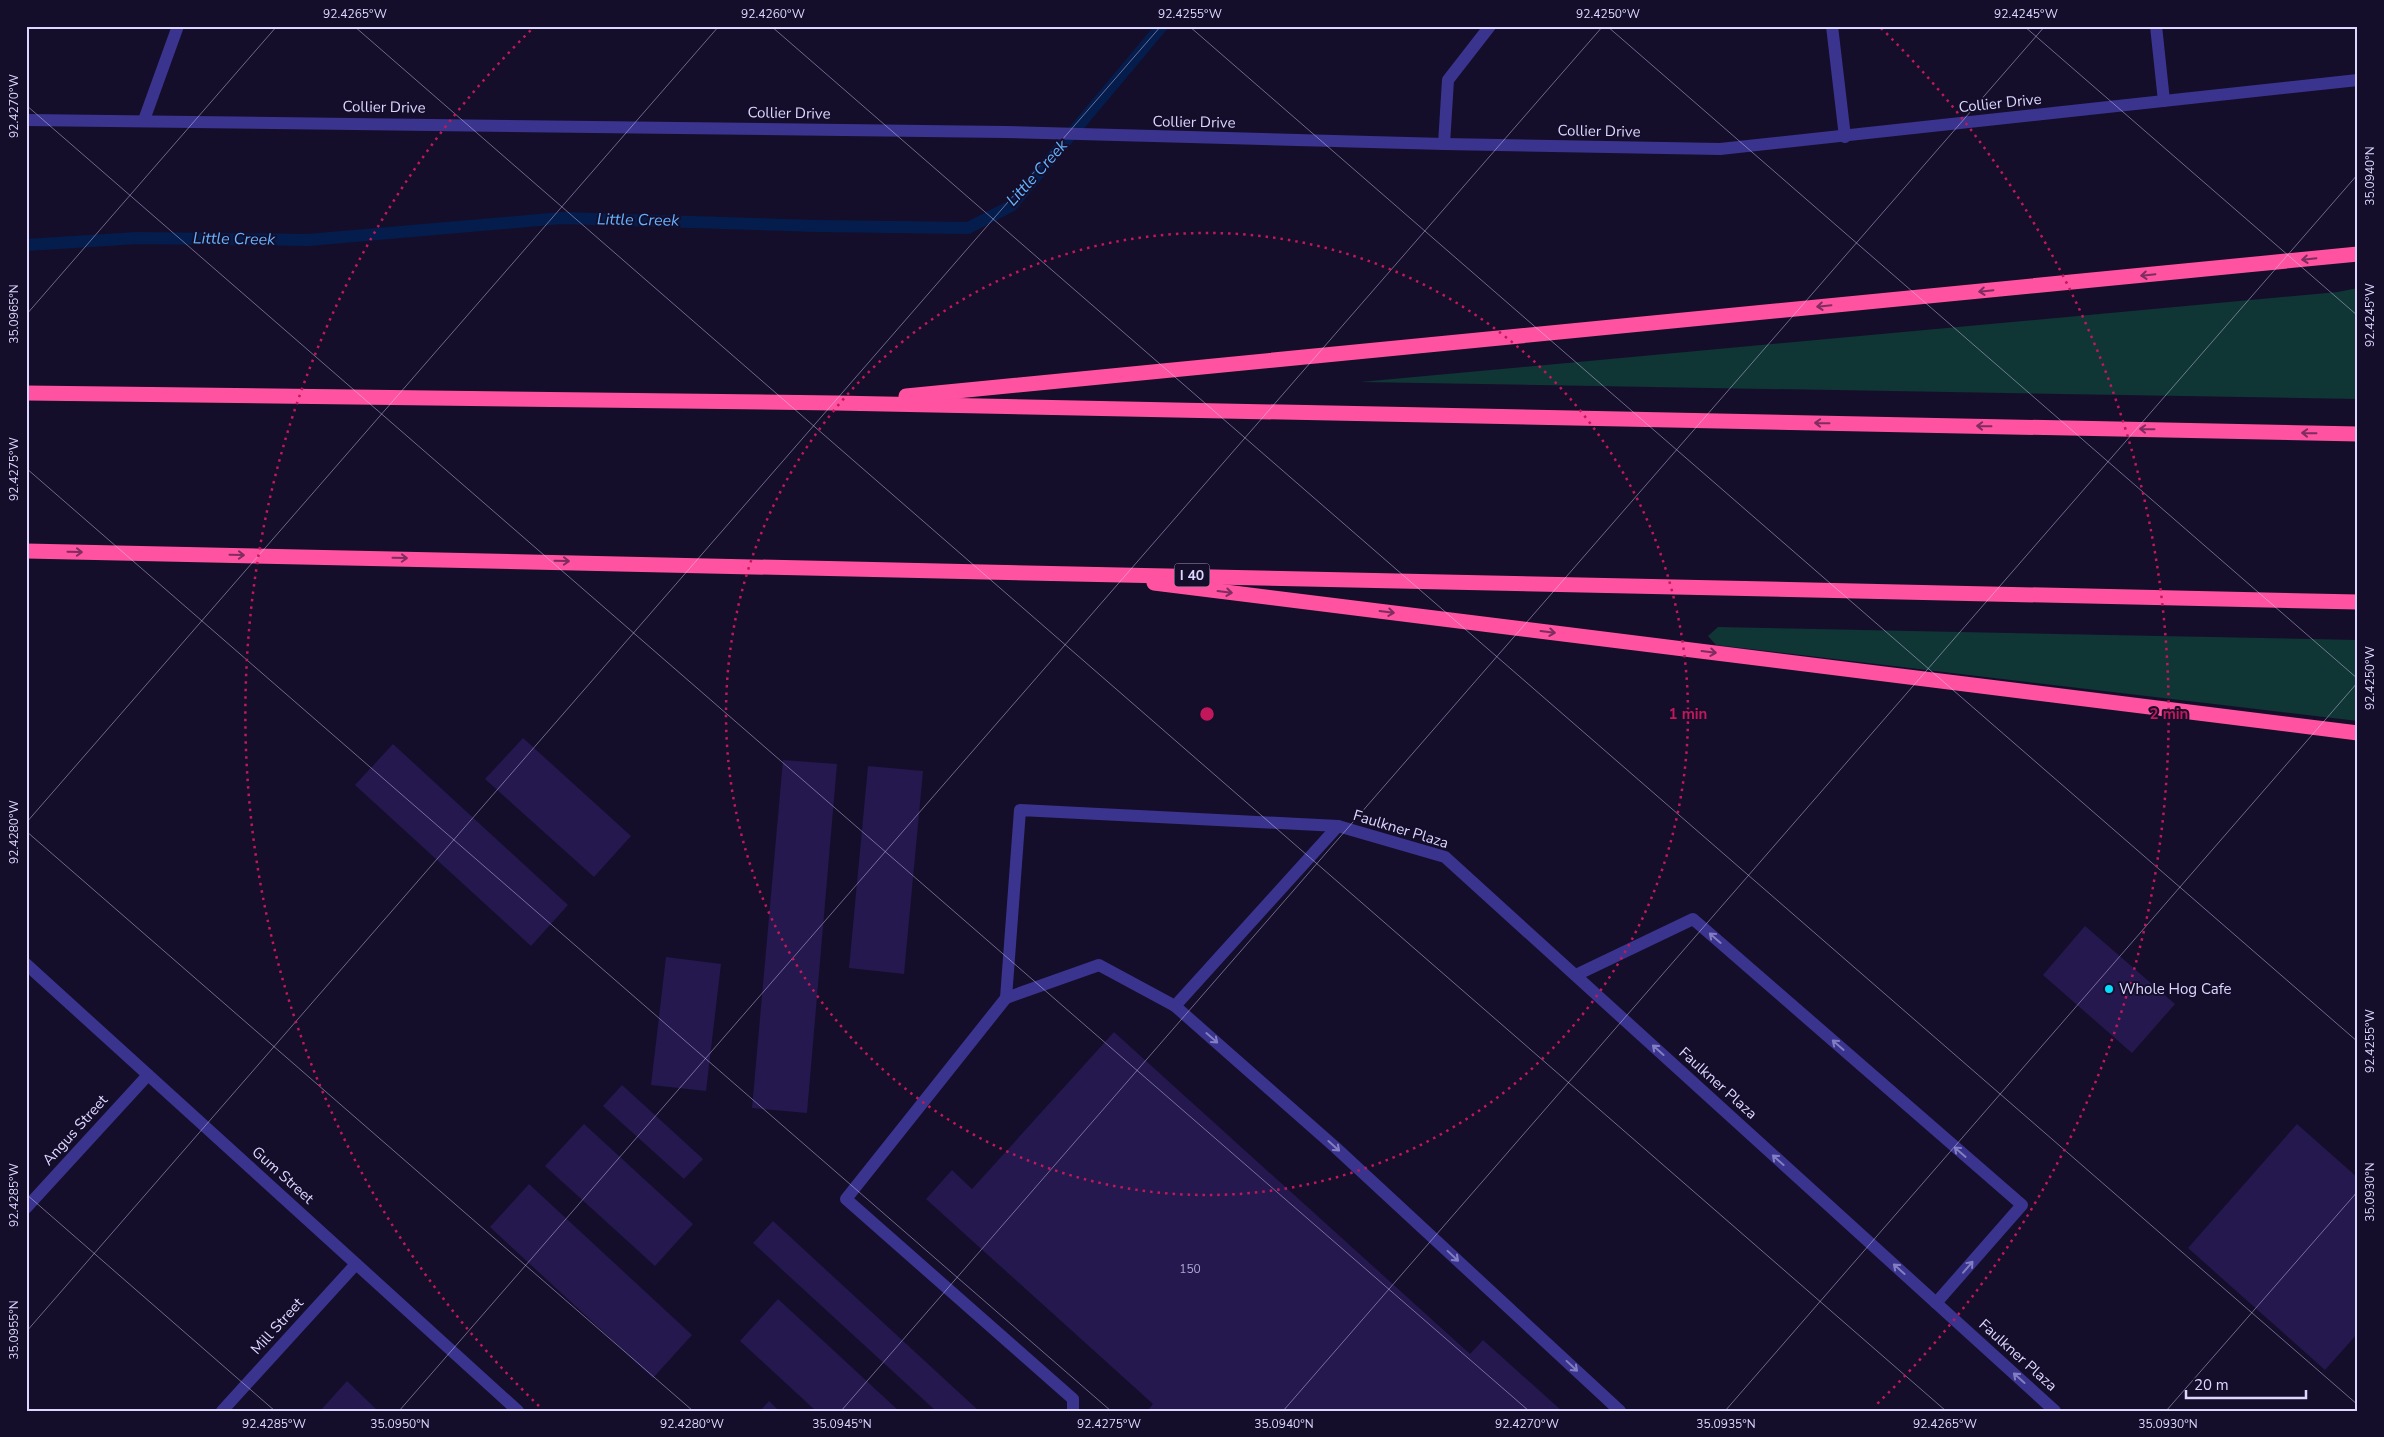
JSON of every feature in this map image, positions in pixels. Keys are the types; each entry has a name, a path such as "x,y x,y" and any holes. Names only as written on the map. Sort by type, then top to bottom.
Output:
{"highway":[{"path":"836,403 2358,254"},
{"path":"26,393 836,403 2358,434"},
{"name":"I 40","path":"26,551 2358,602"},
{"path":"1073,573 2358,733"}],"street":[{"path":"144,120 178,26"},
{"path":"1444,144 1448,80 1490,26"},
{"path":"1832,26 1845,137"},
{"path":"2156,26 2164,101"},
{"name":"Collier Drive","path":"26,120 1005,132 1444,144 1720,149 1845,137 2358,80"},
{"path":"1006,998 1020,810 1338,826"},
{"name":"Faulkner Plaza","path":"1175,1006 1338,826 1445,857 2055,1411"},
{"path":"1576,975 1693,919 2022,1205 1936,1303"},
{"name":"Gum Street","path":"26,964 518,1411"},
{"path":"1073,1411 1073,1398 846,1199 1006,998 1099,965 1175,1006 1335,1147 1620,1411"},
{"name":"Angus Street","path":"26,1208 148,1075"},
{"name":"Mill Street","path":"222,1411 356,1264"}],"green space":[{"path":"2358,288 2358,399 1360,382 2338,292"},
{"path":"1718,627 2358,640 2358,721 1716,645 1708,636"}],"building":[{"path":"523,738 631,836 594,877 485,779"},
{"path":"393,744 568,905 531,946 355,785"},
{"path":"783,760 837,764 807,1113 752,1108"},
{"path":"868,766 923,771 904,974 849,968"},
{"name":"Whole Hog Cafe","path":"2085,926 2175,1004 2132,1053 2043,975"},
{"path":"666,957 721,964 706,1091 651,1085"},
{"path":"1114,1032 1470,1354 1483,1340 1562,1411 1147,1411 1153,1404 926,1199 952,1170 972,1189"},
{"path":"622,1085 703,1159 684,1179 603,1106"},
{"path":"584,1124 693,1224 655,1266 545,1166"},
{"path":"2297,1124 2358,1178 2358,1333 2325,1370 2188,1248"},
{"path":"529,1184 692,1335 653,1378 490,1227"},
{"path":"773,1221 979,1411 936,1411 753,1243"},
{"path":"778,1299 899,1411 816,1411 740,1341"},
{"path":"347,1381 378,1411 320,1411"},
{"path":"769,1401 779,1411 760,1411"}],"waterway":[{"name":"Little Creek","path":"26,245 138,238 308,240 562,218 817,226 968,228 1011,206 1162,26"}],"place":[{"name":"Whole Hog Cafe","path":"2109,989"}]}
